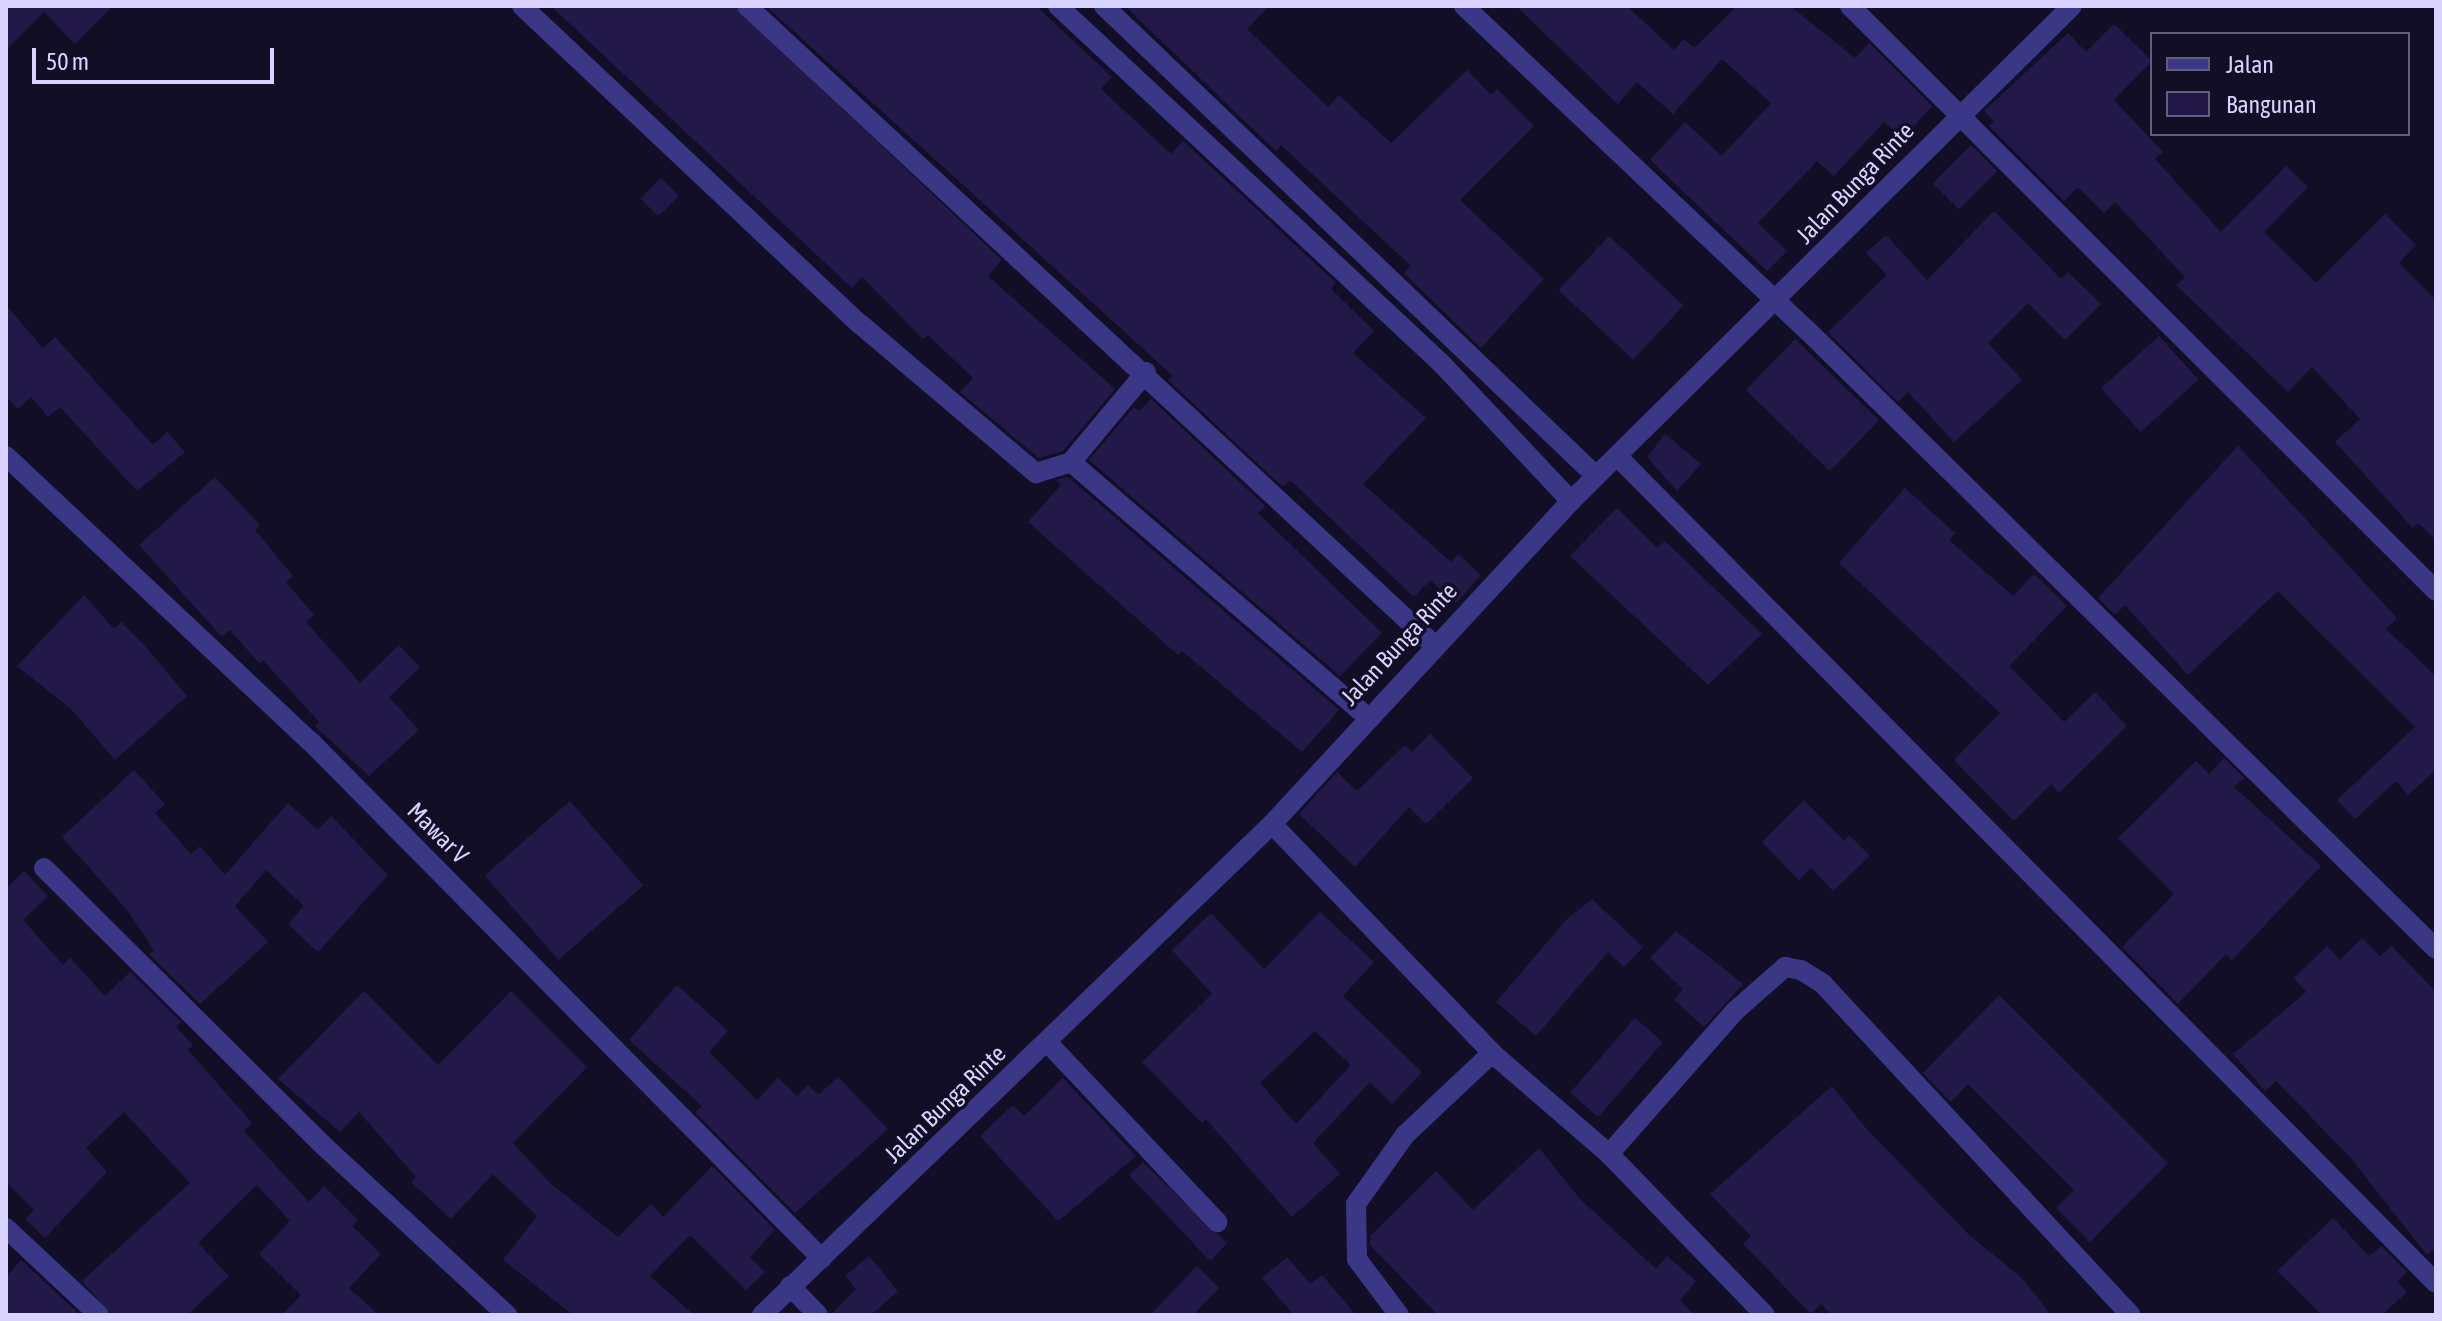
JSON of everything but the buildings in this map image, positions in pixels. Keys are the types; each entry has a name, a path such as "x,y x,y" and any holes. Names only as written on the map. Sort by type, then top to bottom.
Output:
{"street":[{"path":"522,6 860,324 1036,473 1071,462 1146,372"},
{"path":"747,6 1146,372 1433,644"},
{"path":"1058,6 1441,363 1571,501"},
{"path":"1104,6 1596,476"},
{"path":"1464,6 1776,301 2436,949"},
{"path":"1850,6 1961,111 2436,591"},
{"name":"Jalan Bunga Rinte","path":"762,1315 1272,824 1433,644 1571,501 1776,301 1961,111 2072,6"},
{"path":"1173,112 1194,91"},
{"name":"Mawar V","path":"6,456 310,741 822,1259"},
{"path":"1618,457 2436,1283"},
{"path":"1071,462 1367,717"},
{"path":"1272,824 1492,1053 1609,1154 1765,1315"},
{"path":"44,868 325,1147 507,1315"},
{"path":"1609,1154 1735,1011 1785,967 1801,970 1823,984 2131,1315"},
{"path":"1047,1042 1217,1222"},
{"path":"1399,1315 1357,1259 1356,1204 1405,1135 1492,1053"},
{"path":"6,1228 99,1315"},
{"path":"790,1286 818,1315"}]}
